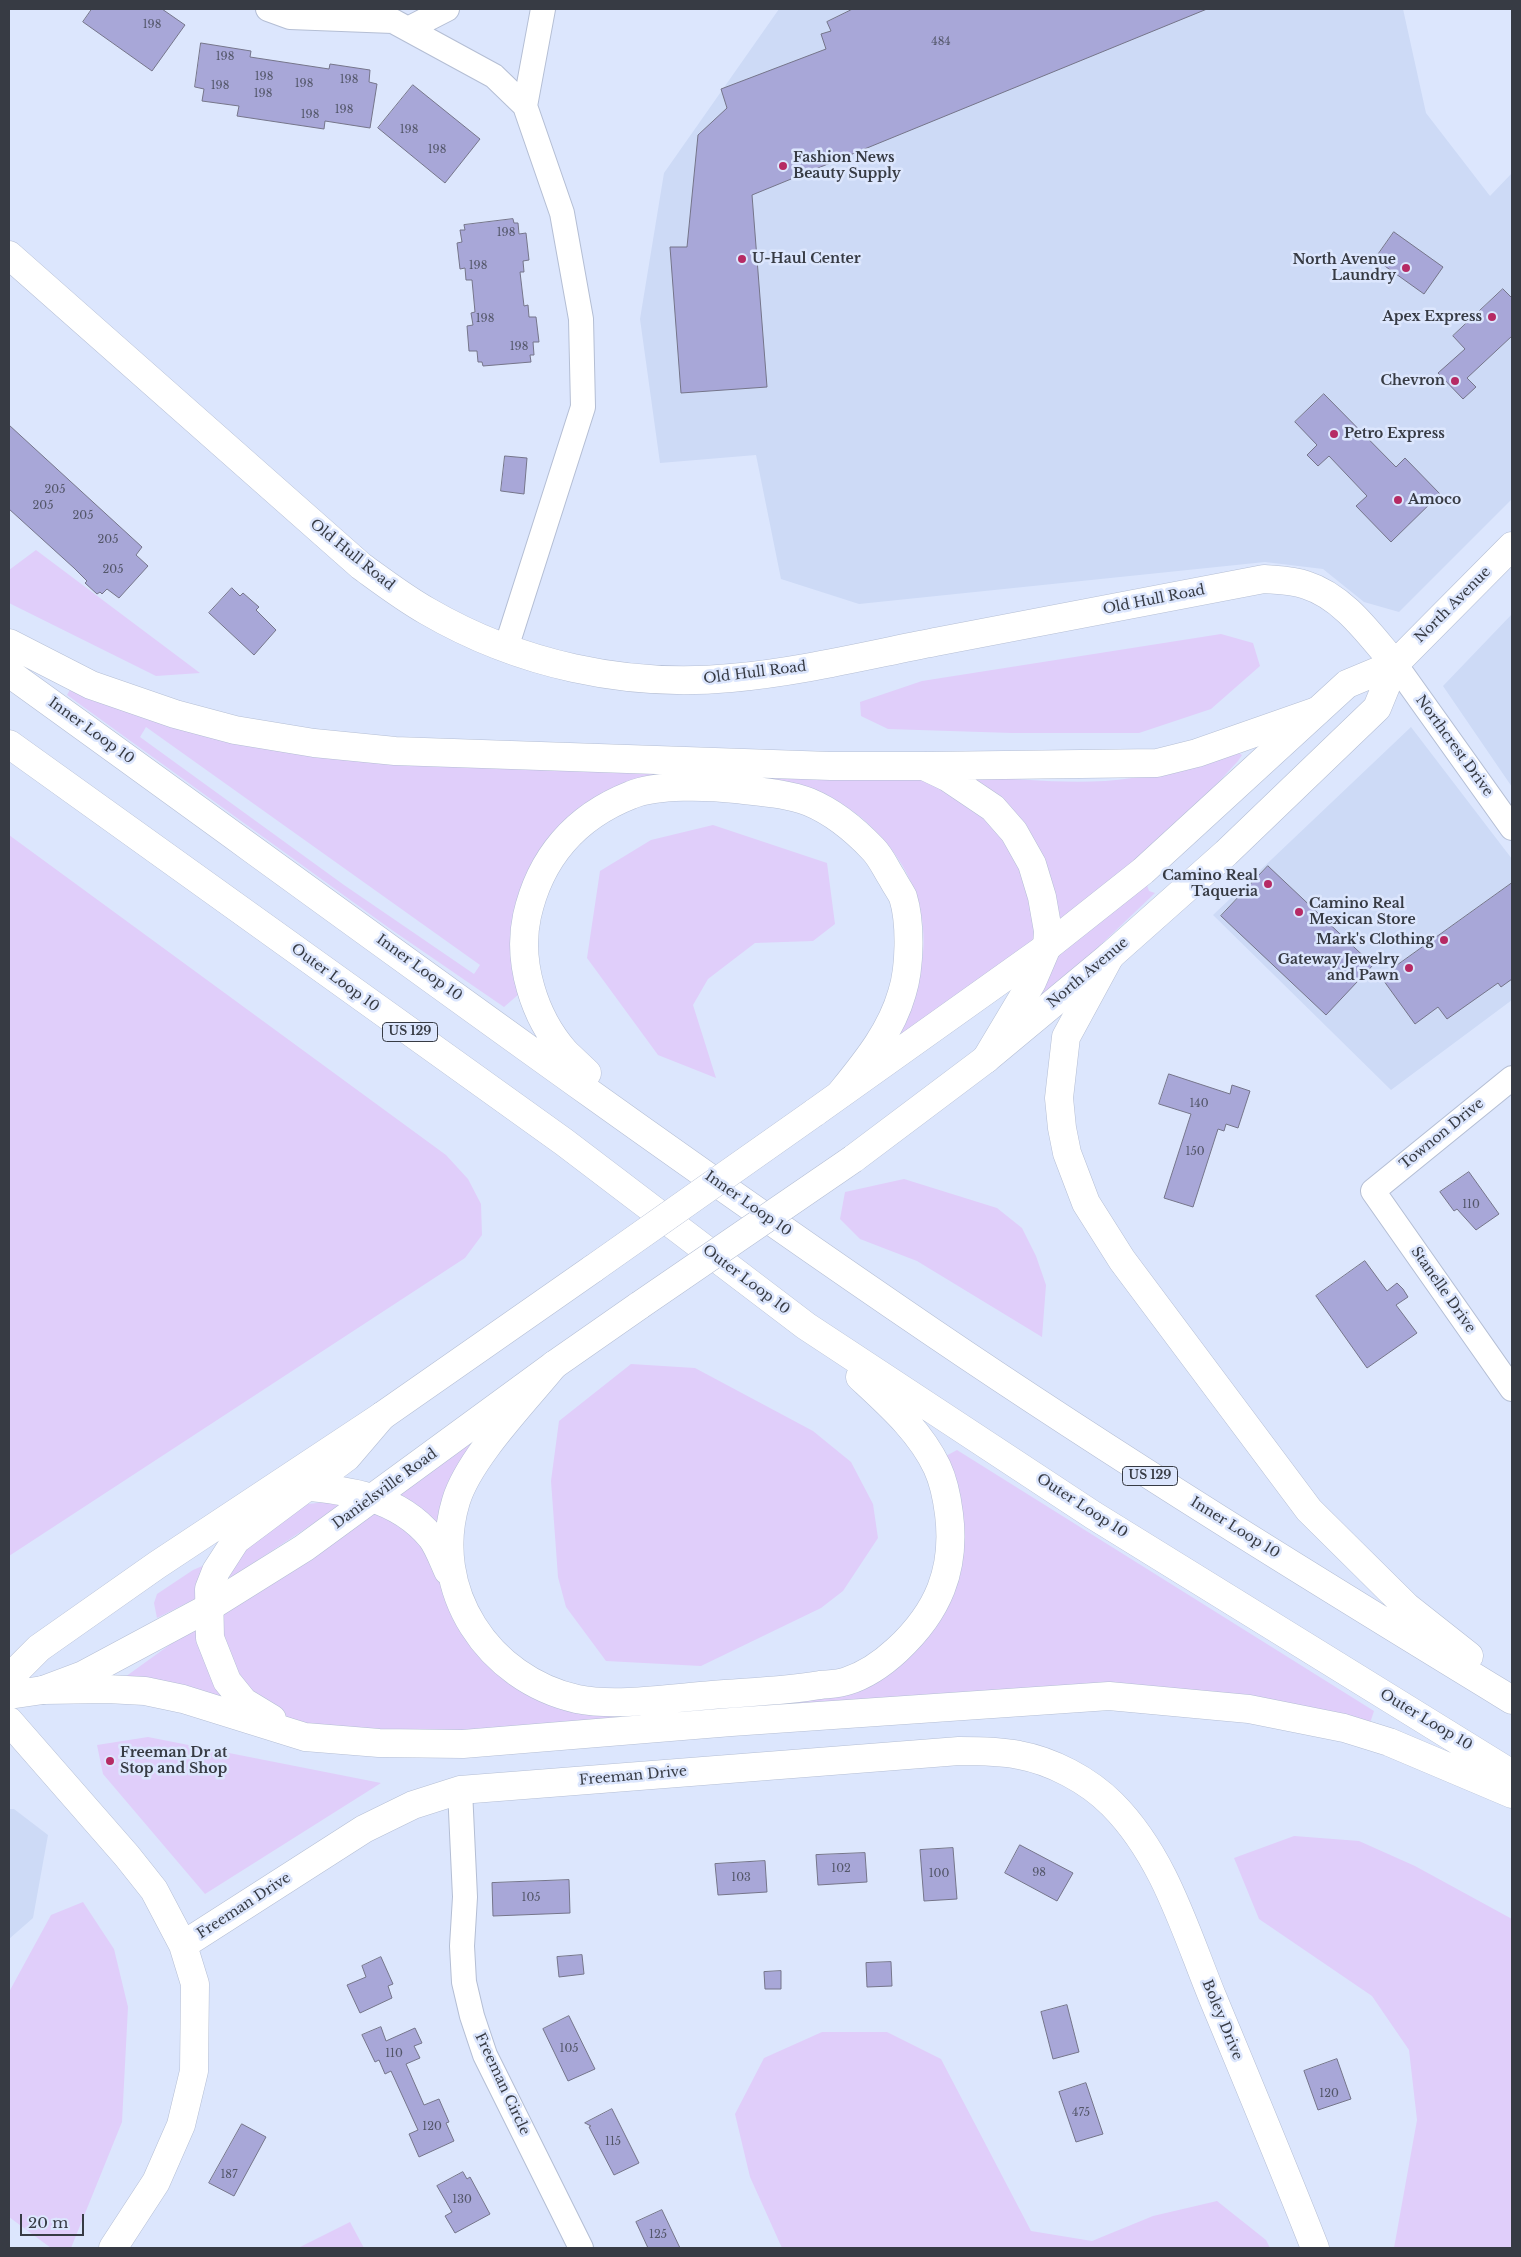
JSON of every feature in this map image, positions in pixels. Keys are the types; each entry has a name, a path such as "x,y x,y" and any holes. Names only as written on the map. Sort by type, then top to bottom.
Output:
{"main road":[{"name":"Old Hull Road","path":"9,255 361,566 428,611 478,637 558,664 625,677 678,680 732,678 838,661 1264,579 1295,582 1324,593 1351,614 1394,664"},
{"name":"North Avenue","path":"294,1485 347,1457 382,1416 1047,947 1143,871 1347,684 1394,664 1512,546"},
{"path":"9,643 91,686 175,714 235,730 314,743 405,751 831,766 1157,763 1197,753 1317,711"},
{"name":"North Avenue","path":"738,1239 853,1159 986,1060 1110,956 1226,853 1378,708 1394,664"},
{"name":"Inner Loop 10","path":"9,673 655,1138 934,1334 1131,1464 1512,1700"},
{"name":"Outer Loop 10","path":"9,744 564,1142 806,1326 1093,1515 1512,1774"},
{"path":"924,766 947,777 993,808 1014,832 1032,864 1042,898 1048,931 1047,947 1032,982 986,1060"},
{"path":"655,1138 564,1051 542,1014 531,990 525,959 525,927 532,895 547,862 570,832 596,813 632,794 668,788 719,787 779,794 809,802 837,816 874,850 902,895 908,921 908,947 903,992 889,1027 868,1060 840,1094"},
{"path":"1110,956 1066,1037 1059,1098 1066,1153 1086,1203 1122,1260 1309,1510 1407,1607 1512,1688"},
{"name":"Danielsville Road","path":"9,1695 43,1690 83,1675 208,1608 304,1548 554,1365 738,1239"},
{"path":"554,1365 480,1456 465,1479 456,1502 450,1534 454,1583 462,1609 478,1634 494,1654 511,1668 536,1684 556,1693 580,1700 614,1702 800,1689 847,1681 875,1668 915,1634 939,1596 946,1575 950,1550 947,1496 938,1468 926,1448 906,1422 806,1326"},
{"path":"9,1678 39,1648 157,1565 294,1485 344,1490 374,1497 402,1511 431,1537 454,1583"},
{"path":"294,1485 236,1540 216,1571 209,1589 208,1608 210,1638 227,1681 244,1702 305,1737"},
{"path":"43,1690 145,1691 183,1699 305,1737 379,1743 463,1744 1109,1696 1249,1709 1344,1728 1389,1742 1512,1794"},
{"name":"Freeman Drive","path":"9,1721 127,1856 154,1890 184,1945 195,1984 194,2071 181,2125 156,2182 113,2248"},
{"name":"Freeman Drive","path":"184,1945 364,1829 413,1805 460,1790 959,1751 1020,1755 1051,1765 1082,1780 1111,1803"},
{"name":"Boley Drive","path":"1111,1803 1136,1831 1158,1868 1183,1922 1315,2248"}],"street":[{"path":"268,9 291,13 393,22 494,76 525,106 562,213 581,319 582,407 506,648"},
{"path":"408,30 447,9"},
{"path":"525,106 543,9"},
{"name":"Northcrest Drive","path":"1394,664 1512,828"},
{"name":"Townon Drive","path":"1373,1191 1512,1078"},
{"name":"Stanelle Drive","path":"1373,1191 1512,1389"},
{"name":"Freeman Circle","path":"460,1790 464,1897 462,1946 464,1982 472,2016 485,2055 581,2248"}],"shaded area":[{"path":"779,9 1403,9 1426,113 1490,196 1512,173 1512,499 1399,612 1364,602 1323,569 1265,562 859,604 781,579 756,455 660,463 640,319 664,173"},
{"path":"36,550 200,673 156,676 9,603 9,570"},
{"path":"1512,614 1512,787 1443,686"},
{"path":"1221,634 1253,643 1260,666 1211,709 1139,733 1012,733 888,729 861,716 860,702 922,681"},
{"path":"72,686 187,727 923,779 959,793 1011,842 1036,914 1035,942 894,1039 916,986 921,968 924,941 921,914 914,889 902,865 887,844 869,824 825,794 695,779 558,834 519,994 504,1007 389,928 67,695","holes":["146,727 480,965 474,974 344,885 140,737"]},
{"path":"1411,727 1512,859 1512,1000 1391,1090 1213,915"},
{"path":"1237,752 1242,755 1238,761 1169,836 1055,927 969,781 974,777 1093,782 1132,778 1159,773"},
{"path":"713,825 827,863 835,924 813,941 755,943 708,979 693,1005 716,1078 658,1055 587,958 600,871 651,840"},
{"path":"9,835 446,1155 468,1179 481,1204 482,1235 465,1258 9,1556"},
{"path":"1147,885 1149,891 1155,893 1066,978 1037,1001 1052,959"},
{"path":"904,1179 997,1208 1022,1228 1036,1256 1046,1285 1042,1337 917,1261 860,1239 840,1219 845,1192"},
{"path":"631,1364 695,1368 813,1431 851,1462 873,1504 878,1538 843,1591 821,1608 701,1666 606,1661 566,1607 558,1577 551,1481 559,1421"},
{"path":"489,1429 442,1532 396,1496"},
{"path":"957,1450 1374,1711 1369,1726 1236,1697 463,1732 383,1733 311,1726 273,1712 231,1669 217,1615 377,1511 407,1526 524,1688 805,1699 934,1624 944,1457"},
{"path":"325,1502 339,1504 340,1506 232,1577 229,1577 227,1574 240,1551 300,1505"},
{"path":"207,1564 201,1596 157,1618 154,1603 157,1594 193,1570"},
{"path":"193,1628 196,1628 234,1700 125,1677"},
{"path":"148,1737 381,1783 205,1894 103,1774 97,1745"},
{"path":"9,1809 14,1809 48,1835 33,1918 9,1939"},
{"path":"1294,1836 1359,1841 1415,1866 1512,1919 1512,2248 1394,2248 1417,2120 1409,2050 1372,1996 1259,1919 1234,1858"},
{"path":"83,1902 114,1949 128,2007 122,2122 71,2248 51,2248 9,2217 9,1992 51,1915"},
{"path":"822,2032 887,2032 941,2059 1031,2231 1092,2241 1153,2216 1217,2201 1266,2240 1270,2248 782,2248 750,2177 735,2114 764,2058"},
{"path":"350,2222 364,2248 300,2248 300,2247"}],"building":[{"path":"92,9 162,9 185,25 152,71 83,22"},
{"path":"853,9 1207,9 752,195 767,387 681,393 670,247 687,247 698,135 727,108 721,89 826,49 821,34 831,31 827,22"},
{"path":"201,43 251,51 250,57 329,69 330,64 370,70 369,82 377,84 370,128 325,121 324,129 237,116 239,106 202,101 204,89 195,87"},
{"path":"413,85 480,139 445,183 378,128"},
{"path":"513,219 514,223 518,223 519,234 526,233 529,260 523,261 524,272 520,272 524,306 528,305 529,317 536,317 539,342 533,342 534,355 530,355 531,362 483,366 482,362 478,362 477,351 469,351 467,326 473,325 471,313 475,312 472,280 466,280 465,268 460,269 457,243 462,242 460,230 465,230 464,225"},
{"path":"1394,232 1443,267 1424,294 1375,259"},
{"name":"Apex Express","path":"1503,289 1512,298 1512,336 1467,378 1476,387 1463,399 1438,373 1465,349 1453,336"},
{"path":"1324,394 1396,467 1405,458 1440,494 1391,542 1356,506 1367,496 1329,456 1318,466 1307,455 1317,445 1295,422"},
{"path":"9,425 142,547 136,555 148,566 119,598 107,589 102,594 100,592 97,594 85,583 87,581 74,568 9,509"},
{"path":"505,456 527,458 524,494 501,491"},
{"path":"232,588 240,596 243,593 259,607 256,610 276,630 254,655 209,613"},
{"path":"1268,866 1373,965 1326,1015 1221,916"},
{"path":"1512,883 1512,979 1501,987 1498,983 1447,1019 1438,1007 1415,1024 1381,977"},
{"path":"1169,1074 1230,1094 1232,1085 1250,1091 1238,1128 1226,1124 1224,1131 1218,1129 1193,1207 1164,1198 1191,1114 1159,1104"},
{"path":"1469,1172 1499,1214 1476,1230 1457,1209 1454,1211 1440,1192"},
{"path":"1365,1261 1387,1291 1397,1283 1403,1289 1408,1297 1396,1305 1417,1333 1367,1368 1316,1296"},
{"path":"1020,1845 1073,1873 1057,1901 1005,1873"},
{"path":"953,1848 957,1899 924,1901 920,1850"},
{"path":"865,1853 867,1882 818,1885 816,1855"},
{"path":"765,1861 767,1892 718,1895 715,1864"},
{"path":"569,1880 570,1913 493,1916 492,1883"},
{"path":"582,1955 584,1974 559,1977 557,1957"},
{"path":"381,1957 393,1984 388,1986 392,1998 360,2013 347,1985 366,1977 362,1966"},
{"path":"891,1962 892,1986 867,1987 866,1963"},
{"path":"781,1971 781,1989 765,1989 764,1972"},
{"path":"1067,2005 1079,2052 1053,2059 1041,2012"},
{"path":"569,2016 595,2069 568,2081 543,2029"},
{"path":"381,2027 386,2041 415,2028 422,2043 414,2046 420,2058 406,2064 424,2105 439,2099 449,2122 446,2123 454,2141 419,2157 409,2134 418,2130 391,2071 385,2074 379,2060 375,2062 362,2035"},
{"path":"1337,2059 1351,2099 1318,2110 1304,2071"},
{"path":"1086,2083 1103,2134 1076,2142 1059,2092"},
{"path":"612,2109 639,2163 614,2175 589,2127 591,2126 585,2123"},
{"path":"242,2124 266,2137 234,2196 209,2183"},
{"path":"463,2172 467,2179 470,2177 490,2214 455,2233 445,2216 452,2212 437,2186"},
{"path":"662,2210 680,2248 648,2248 636,2222"}],"place":[{"name":"Fashion News Beauty Supply","path":"783,166"},
{"name":"U-Haul Center","path":"742,259"},
{"name":"North Avenue Laundry","path":"1406,268"},
{"name":"Apex Express","path":"1492,317"},
{"name":"Chevron","path":"1455,381"},
{"name":"Petro Express","path":"1334,434"},
{"name":"Amoco","path":"1398,500"},
{"name":"Camino Real Taqueria","path":"1268,884"},
{"name":"Camino Real Mexican Store","path":"1299,912"},
{"name":"Mark's Clothing","path":"1444,940"},
{"name":"Gateway Jewelry and Pawn","path":"1409,968"},
{"name":"Freeman Dr at Stop and Shop","path":"110,1761"}]}
